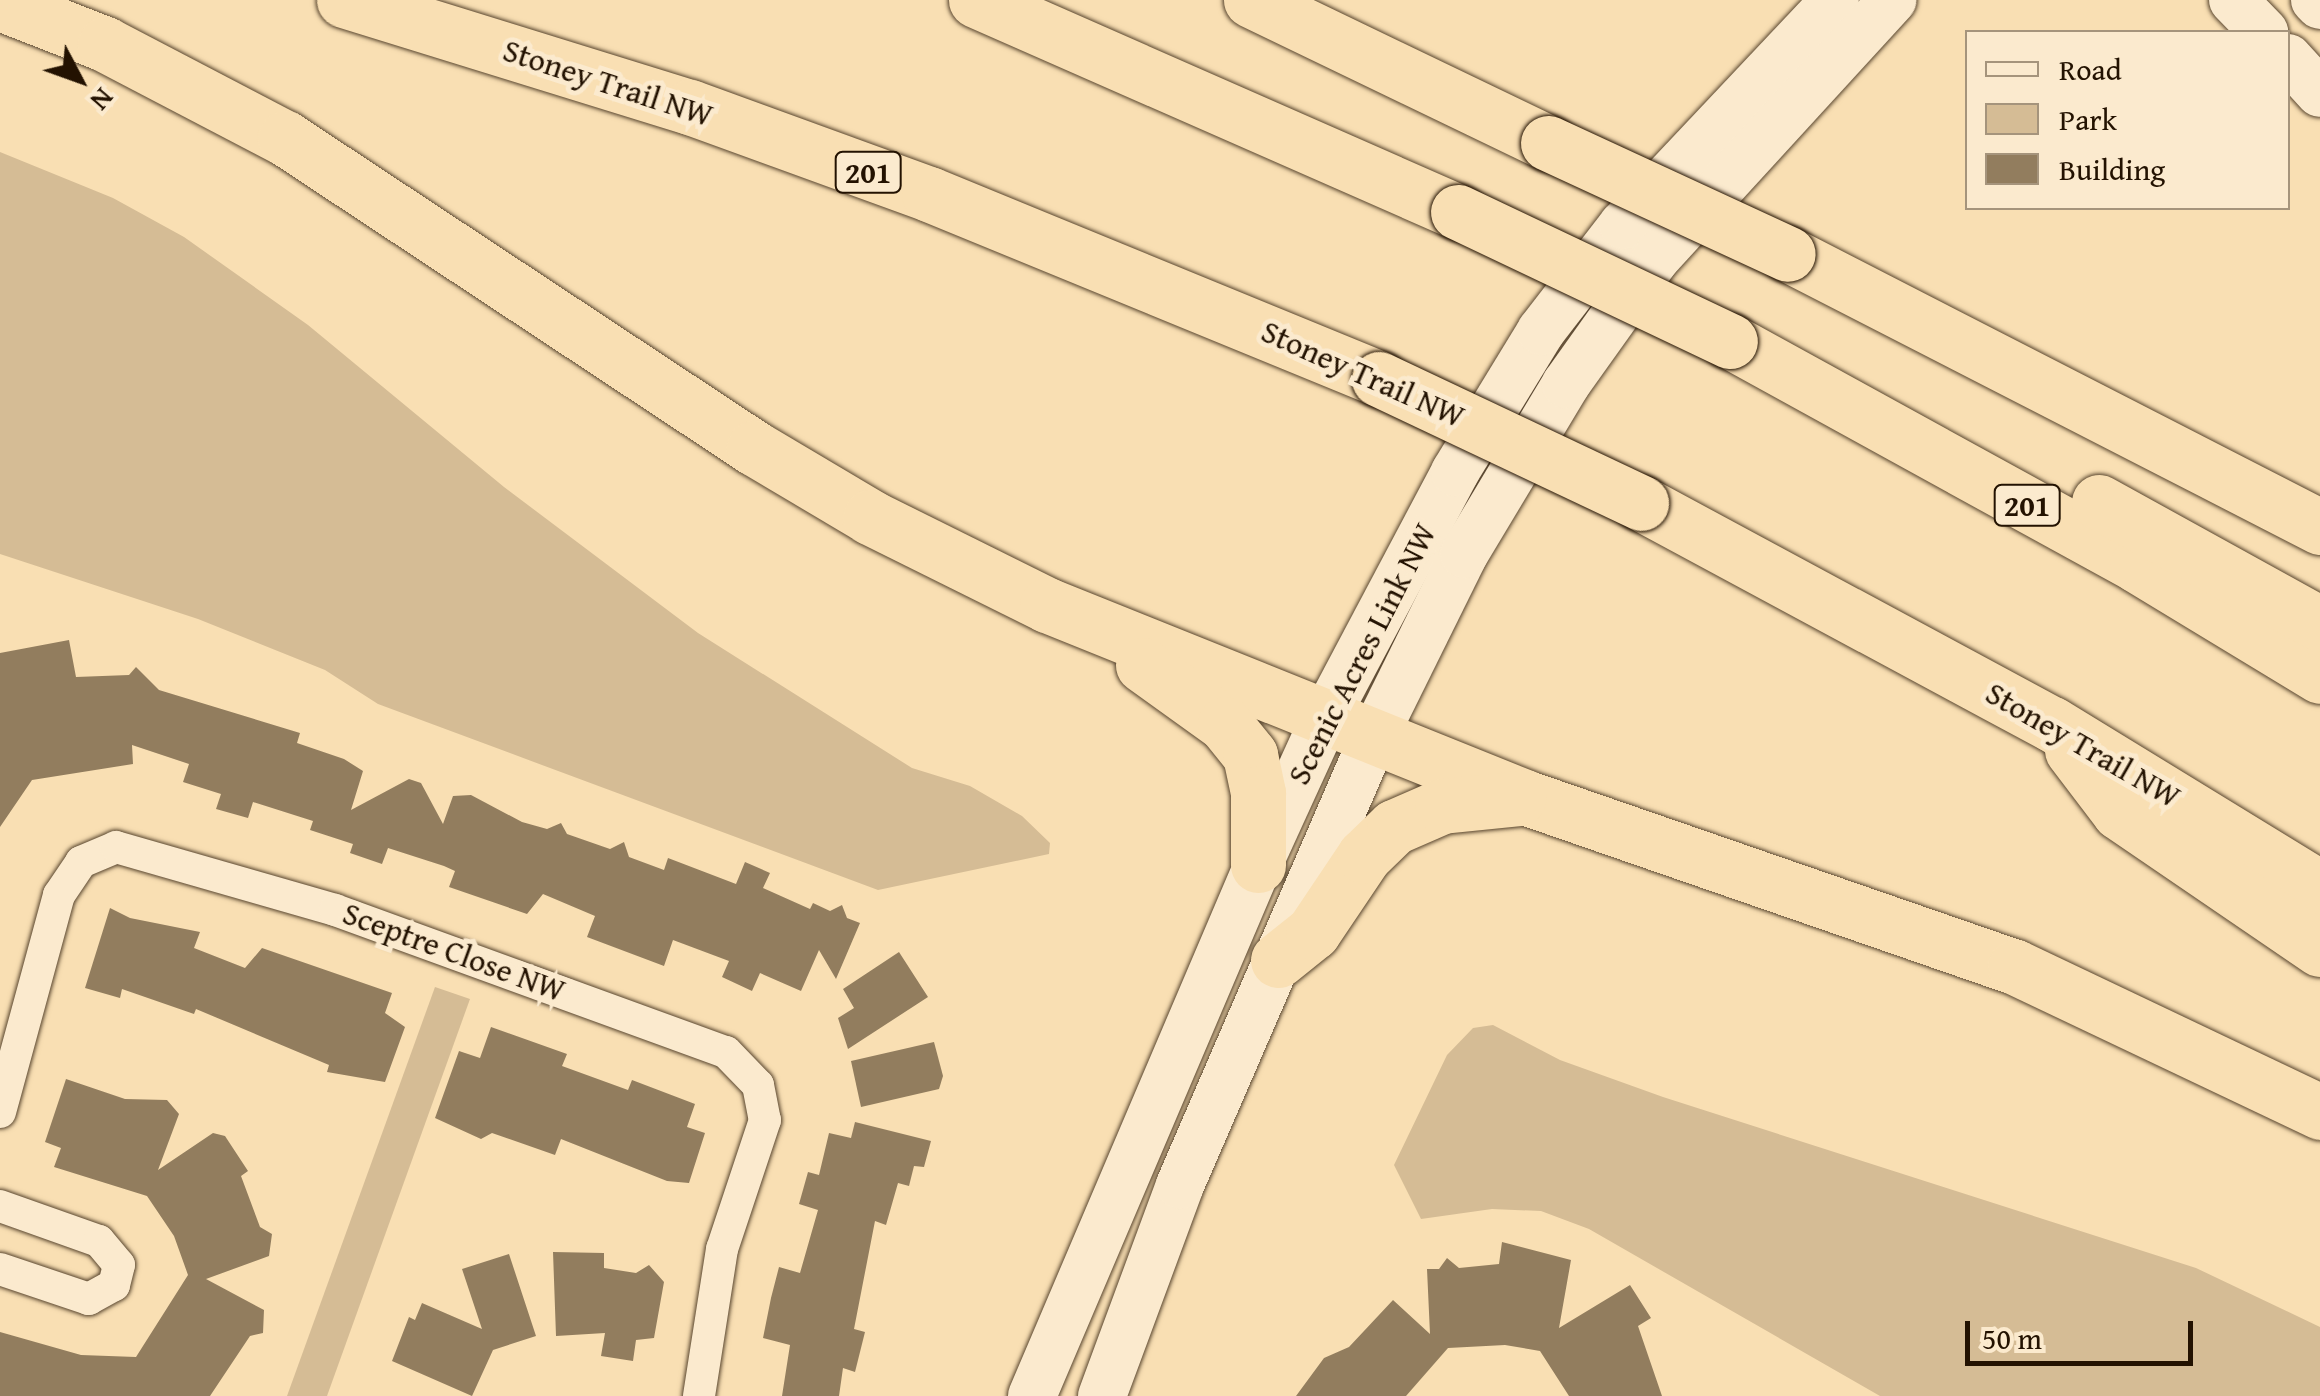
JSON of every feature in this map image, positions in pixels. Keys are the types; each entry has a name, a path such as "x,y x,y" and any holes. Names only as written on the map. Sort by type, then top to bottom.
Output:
{"highway":[{"name":"Stoney Trail NW","path":"344,0 690,108 929,194 1379,379 1640,504 2052,724 2320,888"},
{"name":"201","path":"976,0 1458,212 1730,341 2137,565 2320,676"},
{"path":"1251,0 1788,254 2320,527"},
{"path":"0,3 105,44 284,138 754,448 870,518 1047,605 1527,798 2015,967 2320,1112"},
{"path":"1730,341 1935,419 2320,624"},
{"path":"1047,605 1225,724 1250,755 1258,793 1258,865"},
{"path":"2052,724 2119,812 2320,949"},
{"path":"1278,960 1313,932 1364,856 1394,828 1442,806 1527,798"}],"street":[{"name":"Scenic Acres Link NW","path":"1032,1396 1258,865 1464,554 1596,338 1863,12 1911,0"},
{"path":"2233,0 2262,30"},
{"path":"2290,60 2320,92"},
{"name":"Scenic Acres Link NW","path":"1102,1396 1180,1185 1278,960 1351,725"},
{"name":"Sceptre Close NW","path":"0,1112 58,894 81,862 116,848 335,910 726,1052 758,1085 765,1120 722,1249 699,1396"},
{"path":"0,1206 99,1241 119,1265 114,1285 89,1298 0,1269"}],"green space":[{"path":"0,152 113,198 184,237 308,325 504,487 698,633 912,768 970,786 1022,816 1050,843 1049,854 878,890 378,704 325,670 198,619 0,554"},
{"path":"435,987 470,999 327,1396 287,1396"},
{"path":"1493,1025 1560,1060 1663,1097 2196,1268 2320,1327 2320,1396 1880,1396 1589,1229 1541,1211 1492,1209 1421,1219 1394,1165 1447,1055 1473,1028"}],"building":[{"path":"69,640 76,677 129,675 136,667 159,690 300,733 297,743 344,759 363,771 351,810 409,779 421,783 443,824 453,796 471,795 522,822 547,829 561,823 567,834 610,849 624,842 629,857 664,870 668,858 736,884 745,862 770,873 763,888 810,909 813,903 830,911 842,905 847,918 860,923 836,979 819,950 801,991 760,973 752,991 722,977 729,961 673,940 664,966 587,937 595,916 543,894 527,914 449,887 455,871 444,866 388,848 382,864 350,853 353,844 310,830 313,821 253,802 248,818 216,809 221,794 183,782 189,764 132,745 133,764 32,780 0,827 0,653"},
{"path":"110,908 130,918 200,932 194,948 245,968 262,948 392,993 385,1013 405,1027 385,1082 327,1072 329,1065 196,1009 194,1014 122,989 120,998 85,988"},
{"path":"899,952 928,997 848,1049 838,1018 854,1008 843,989"},
{"path":"491,1027 567,1054 562,1066 628,1090 632,1080 695,1104 687,1127 705,1133 689,1183 667,1181 561,1139 555,1155 492,1133 481,1139 435,1118 459,1051 480,1058"},
{"path":"934,1042 943,1076 939,1089 861,1107 851,1061"},
{"path":"66,1079 125,1099 167,1100 179,1114 158,1170 213,1133 225,1136 248,1171 241,1176 260,1227 272,1234 269,1256 206,1279 264,1310 263,1333 250,1336 210,1396 0,1396 0,1332 81,1355 136,1357 188,1275 174,1236 147,1196 54,1167 61,1148 45,1142"},
{"path":"855,1122 931,1141 924,1167 914,1166 909,1186 898,1183 886,1225 875,1221 854,1329 865,1332 855,1372 843,1368 839,1396 782,1396 790,1345 763,1338 779,1267 800,1273 818,1210 799,1204 808,1172 819,1175 829,1133 851,1138"},
{"path":"1502,1242 1571,1260 1559,1328 1630,1285 1651,1318 1638,1326 1662,1396 1569,1396 1540,1351 1505,1345 1448,1348 1406,1396 1296,1396 1324,1358 1349,1347 1393,1300 1430,1334 1427,1269 1439,1269 1447,1258 1459,1268 1499,1264"},
{"path":"553,1252 604,1253 604,1268 636,1273 649,1265 664,1282 654,1338 636,1340 633,1361 601,1356 605,1333 556,1336"},
{"path":"509,1254 536,1336 493,1350 472,1396 392,1361 409,1317 415,1320 422,1303 482,1329 462,1269"}]}
